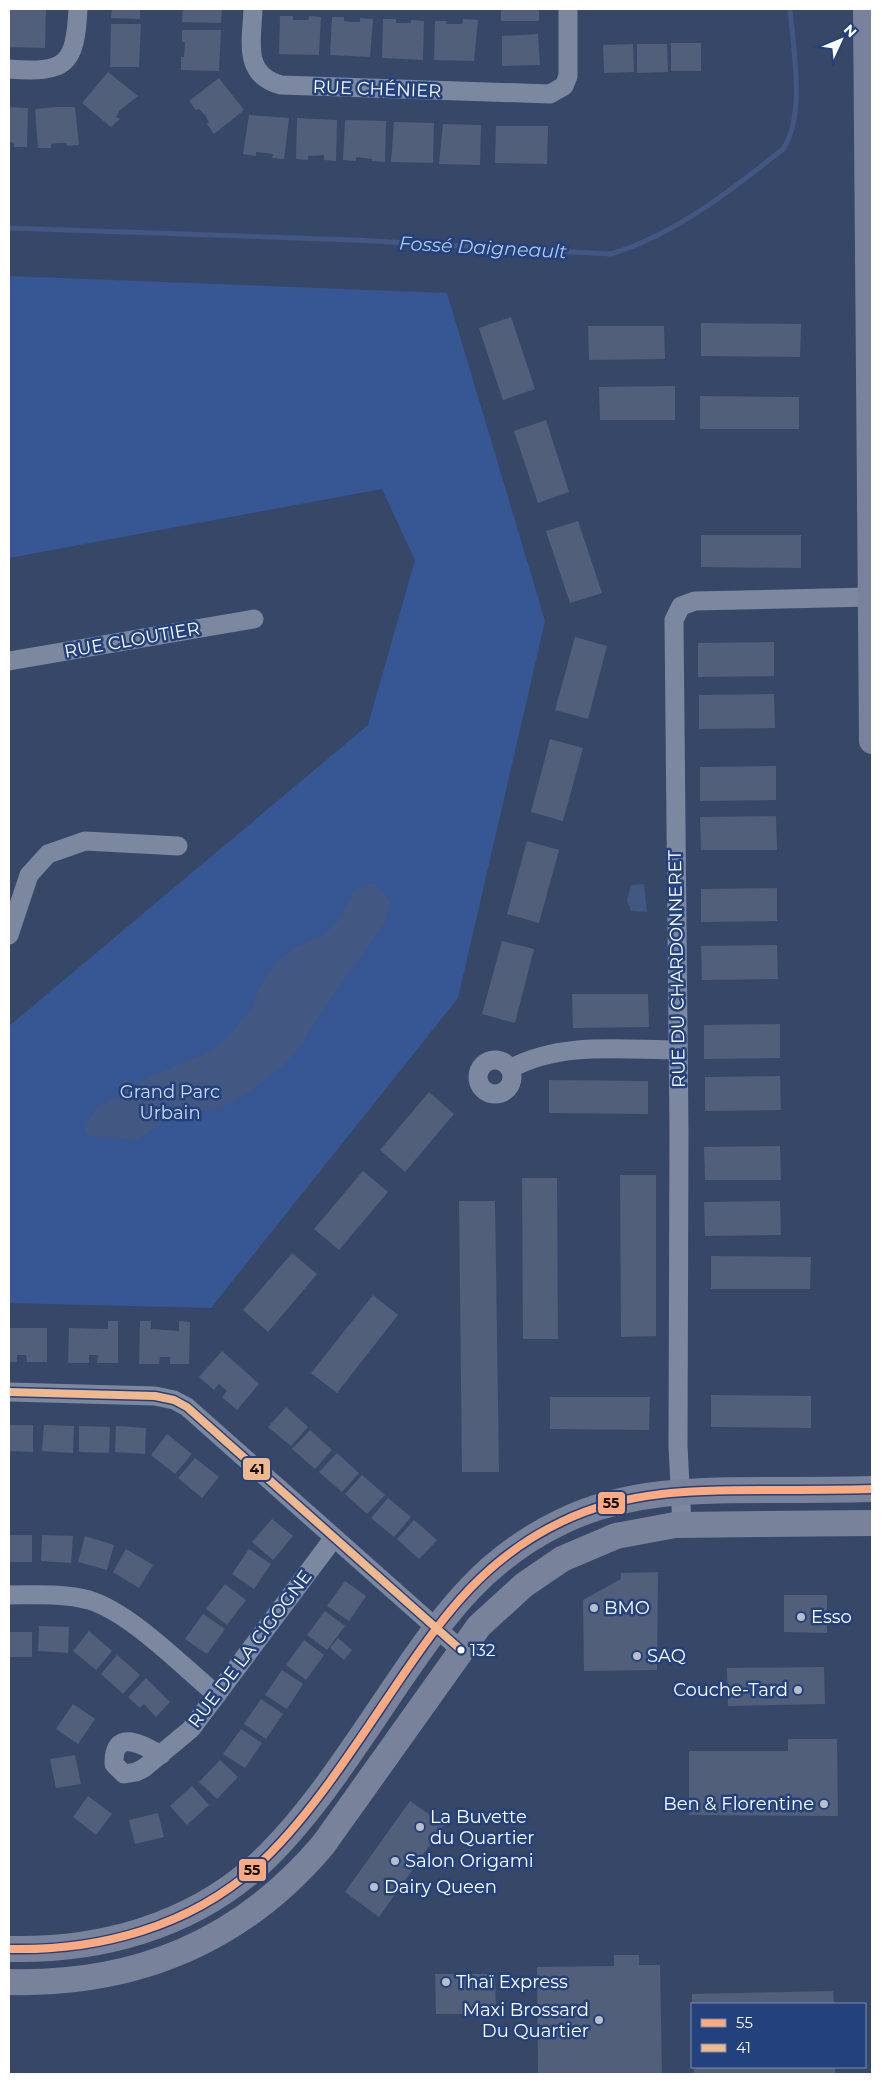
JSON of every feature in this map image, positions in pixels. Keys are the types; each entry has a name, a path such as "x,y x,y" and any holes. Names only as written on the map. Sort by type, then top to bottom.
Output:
{"main road":[{"path":"866,9 870,257 872,741"},
{"path":"9,1949 79,1946 100,1943 139,1932 194,1909 242,1878 268,1856 298,1822 452,1606 481,1576 520,1545 546,1529 601,1506 648,1495 680,1491 872,1489"},
{"path":"9,1982 75,1981 131,1970 174,1956 201,1944 256,1910 297,1874 322,1845 479,1626 513,1593 562,1559 616,1536 682,1525 872,1523"}],"street":[{"path":"9,69 40,71 51,69 63,62 72,51 76,41 78,9"},
{"name":"RUE CHÉNIER","path":"253,9 252,63 261,76 269,82 281,86 550,94 564,86 568,76 568,9"},
{"name":"RUE DU CHARDONNERET","path":"682,1525 680,1491 674,620 681,606 695,601 870,598"},
{"name":"RUE CLOUTIER","path":"9,661 254,619"},
{"path":"9,935 29,876 48,854 85,840 178,846"},
{"path":"510,1068 534,1057 561,1051 678,1050"},
{"path":"9,1392 155,1396 174,1400 187,1407 333,1539 462,1650"},
{"name":"RUE DE LA CIGOGNE","path":"161,1755 191,1729 333,1539"},
{"path":"9,1595 65,1596 89,1600 113,1611 140,1630 217,1695"}],"green space":[{"name":"Grand Parc Urbain","path":"9,276 447,293 545,621 458,998 211,1308 9,1303 9,1026 368,725 415,560 382,489 9,558"}],"shaded area":[{"path":"370,883 376,884 390,901 386,921 322,1011 299,1049 286,1063 253,1090 224,1107 173,1116 137,1140 91,1137 85,1131 87,1122 96,1108 149,1077 213,1050 231,1033 251,1008 262,982 276,963 293,948 325,934 337,922 355,889"},
{"path":"644,884 647,912 631,911 627,900 631,885"}],"building":[{"path":"9,9 46,9 45,48 9,47"},
{"path":"112,9 140,9 140,19 111,18"},
{"path":"183,9 222,9 221,23 182,22"},
{"path":"501,9 539,9 539,21 501,21"},
{"path":"280,16 293,16 293,20 308,20 309,16 321,17 319,55 279,54"},
{"path":"332,17 344,17 344,21 352,22 360,22 360,18 373,19 370,57 330,55"},
{"path":"383,19 396,19 396,23 411,23 411,20 424,21 423,60 382,58"},
{"path":"463,19 478,20 474,61 434,60 435,21 447,21 446,24 462,24"},
{"path":"111,24 141,24 139,67 110,67"},
{"path":"182,30 221,30 219,71 181,70 181,57 184,57 185,42 182,42"},
{"path":"538,34 540,65 502,66 502,36"},
{"path":"671,43 701,43 701,71 671,71"},
{"path":"633,44 634,72 604,73 603,45"},
{"path":"637,44 667,44 668,72 637,73"},
{"path":"108,72 138,96 120,110 116,117 120,119 111,127 82,103"},
{"path":"219,78 244,110 214,134 207,124 209,122 205,115 199,109 196,110 189,101"},
{"path":"9,107 28,108 27,147 14,147 14,143 9,142"},
{"path":"75,107 79,145 67,146 66,143 59,143 51,144 51,148 38,148 35,109"},
{"path":"249,115 289,118 284,159 272,158 273,154 266,153 256,152 256,156 243,154"},
{"path":"297,118 337,120 336,161 324,160 324,155 308,156 308,160 296,159"},
{"path":"345,120 386,121 385,162 356,157 356,161 343,160"},
{"path":"394,122 434,123 433,163 391,162"},
{"path":"443,124 481,125 480,165 439,164"},
{"path":"496,126 548,126 547,164 495,163"},
{"path":"511,317 535,389 503,400 479,328"},
{"path":"701,323 801,324 800,357 701,356"},
{"path":"588,326 664,326 665,359 589,360"},
{"path":"675,386 675,420 600,420 599,387"},
{"path":"700,396 799,397 799,429 700,429"},
{"path":"546,420 569,492 538,503 514,431"},
{"path":"578,521 602,593 570,603 546,531"},
{"path":"701,535 801,535 801,568 701,567"},
{"path":"575,637 607,646 588,719 555,710"},
{"path":"774,642 774,676 698,677 698,643"},
{"path":"774,694 775,728 699,729 699,695"},
{"path":"550,739 583,748 563,821 531,812"},
{"path":"776,766 776,800 700,801 700,767"},
{"path":"776,816 777,850 701,850 700,817"},
{"path":"527,841 559,850 539,923 507,914"},
{"path":"777,888 777,921 701,922 701,889"},
{"path":"502,941 534,949 515,1023 482,1014"},
{"path":"777,945 778,979 702,980 701,946"},
{"path":"572,994 648,994 649,1027 573,1028"},
{"path":"780,1024 780,1058 704,1059 704,1025"},
{"path":"780,1076 781,1110 705,1111 705,1077"},
{"path":"549,1080 648,1081 648,1114 549,1113"},
{"path":"429,1092 454,1114 405,1172 380,1150"},
{"path":"780,1146 781,1180 705,1180 704,1147"},
{"path":"363,1171 388,1192 339,1250 314,1229"},
{"path":"620,1175 656,1175 656,1336 621,1337"},
{"path":"522,1178 557,1178 558,1339 523,1339"},
{"path":"459,1201 495,1201 499,1472 462,1472"},
{"path":"780,1201 781,1235 705,1236 704,1202"},
{"path":"292,1253 317,1274 268,1332 243,1310"},
{"path":"711,1256 811,1257 810,1289 711,1289"},
{"path":"373,1295 398,1315 337,1393 311,1373"},
{"path":"108,1321 118,1321 118,1363 97,1363 98,1355 89,1355 89,1363 68,1363 69,1328 108,1329"},
{"path":"140,1321 151,1321 151,1329 179,1331 179,1321 190,1322 189,1364 170,1364 170,1357 160,1357 159,1364 139,1364"},
{"path":"9,1328 47,1328 47,1362 27,1362 26,1355 17,1355 17,1362 9,1362"},
{"path":"222,1351 259,1384 237,1410 222,1397 227,1391 219,1384 214,1390 199,1377"},
{"path":"711,1395 811,1396 811,1428 711,1427"},
{"path":"550,1397 650,1397 649,1430 550,1429"},
{"path":"286,1407 308,1427 291,1446 268,1427"},
{"path":"9,1425 33,1425 33,1452 9,1451"},
{"path":"44,1425 74,1426 73,1453 42,1451"},
{"path":"79,1426 110,1427 109,1453 79,1452"},
{"path":"116,1426 146,1428 145,1454 115,1452"},
{"path":"310,1430 332,1450 315,1469 292,1449"},
{"path":"167,1434 192,1454 175,1474 151,1455"},
{"path":"337,1453 359,1473 342,1492 319,1472"},
{"path":"195,1458 219,1477 202,1498 178,1478"},
{"path":"362,1475 385,1495 367,1514 345,1494"},
{"path":"388,1498 411,1517 394,1537 371,1518"},
{"path":"272,1519 293,1536 273,1560 252,1542"},
{"path":"414,1520 437,1540 419,1559 397,1539"},
{"path":"9,1535 32,1535 32,1562 9,1562"},
{"path":"42,1535 73,1536 71,1563 41,1561"},
{"path":"85,1536 114,1545 107,1570 78,1562"},
{"path":"126,1549 153,1565 139,1588 113,1572"},
{"path":"249,1549 271,1564 254,1589 232,1574"},
{"path":"658,1572 657,1670 584,1671 583,1600 621,1579 621,1573"},
{"path":"345,1581 366,1596 349,1621 327,1606"},
{"path":"225,1584 246,1600 227,1625 206,1609"},
{"path":"784,1595 827,1595 827,1633 784,1632"},
{"path":"325,1611 345,1626 327,1650 307,1635"},
{"path":"203,1614 225,1629 207,1654 185,1639"},
{"path":"39,1626 69,1627 68,1653 38,1651"},
{"path":"89,1631 112,1651 96,1670 73,1651"},
{"path":"9,1632 32,1632 32,1657 9,1657"},
{"path":"338,1638 352,1650 344,1660 330,1648"},
{"path":"304,1640 324,1655 306,1680 286,1665"},
{"path":"117,1655 140,1675 123,1694 101,1674"},
{"path":"824,1667 825,1704 728,1706 727,1668"},
{"path":"282,1670 303,1684 287,1709 265,1695"},
{"path":"146,1678 170,1702 156,1717 144,1704 140,1708 128,1697"},
{"path":"261,1699 283,1714 266,1739 244,1724"},
{"path":"73,1704 95,1719 78,1744 56,1729"},
{"path":"241,1729 262,1743 245,1768 223,1754"},
{"path":"788,1739 837,1739 838,1816 689,1815 689,1751 788,1751"},
{"path":"75,1755 81,1784 56,1788 50,1759"},
{"path":"220,1760 238,1777 217,1799 199,1782"},
{"path":"192,1786 209,1805 187,1825 170,1806"},
{"path":"88,1796 112,1814 96,1835 73,1817"},
{"path":"410,1801 444,1825 379,1917 345,1892"},
{"path":"158,1813 164,1837 135,1844 129,1820"},
{"name":"Maxi Brossard Du Quartier","path":"614,1955 639,1955 639,1965 660,1965 662,2074 538,2074 537,1967 614,1966"},
{"path":"435,1974 495,1974 496,2014 436,2014"},
{"path":"833,1991 834,2003 692,2003 692,1994"},
{"path":"694,2068 835,2068 835,2074 694,2074"}],"waterway":[{"name":"Fossé Daigneault","path":"9,228 354,240 611,254 657,235 702,210 783,149 790,135 796,100 795,61 790,9"}],"transit line":[{"name":"41","path":"9,1392 155,1396 174,1400 187,1407 461,1650"},
{"name":"55","path":"9,1949 43,1949 109,1940 172,1920 202,1905 231,1887 257,1866 297,1824 352,1751 435,1630 470,1588 511,1552 534,1536 586,1511 636,1498 662,1494 714,1490 872,1489"}],"place":[{"name":"BMO","path":"594,1608"},
{"name":"Esso","path":"801,1617"},
{"name":"132","path":"461,1650"},
{"name":"SAQ","path":"637,1656"},
{"name":"Couche-Tard","path":"798,1690"},
{"name":"Ben & Florentine","path":"824,1804"},
{"name":"La Buvette du Quartier","path":"420,1827"},
{"name":"Salon Origami","path":"395,1861"},
{"name":"Dairy Queen","path":"374,1887"},
{"name":"Thaï Express","path":"446,1982"},
{"name":"Maxi Brossard Du Quartier","path":"599,2020"}]}
